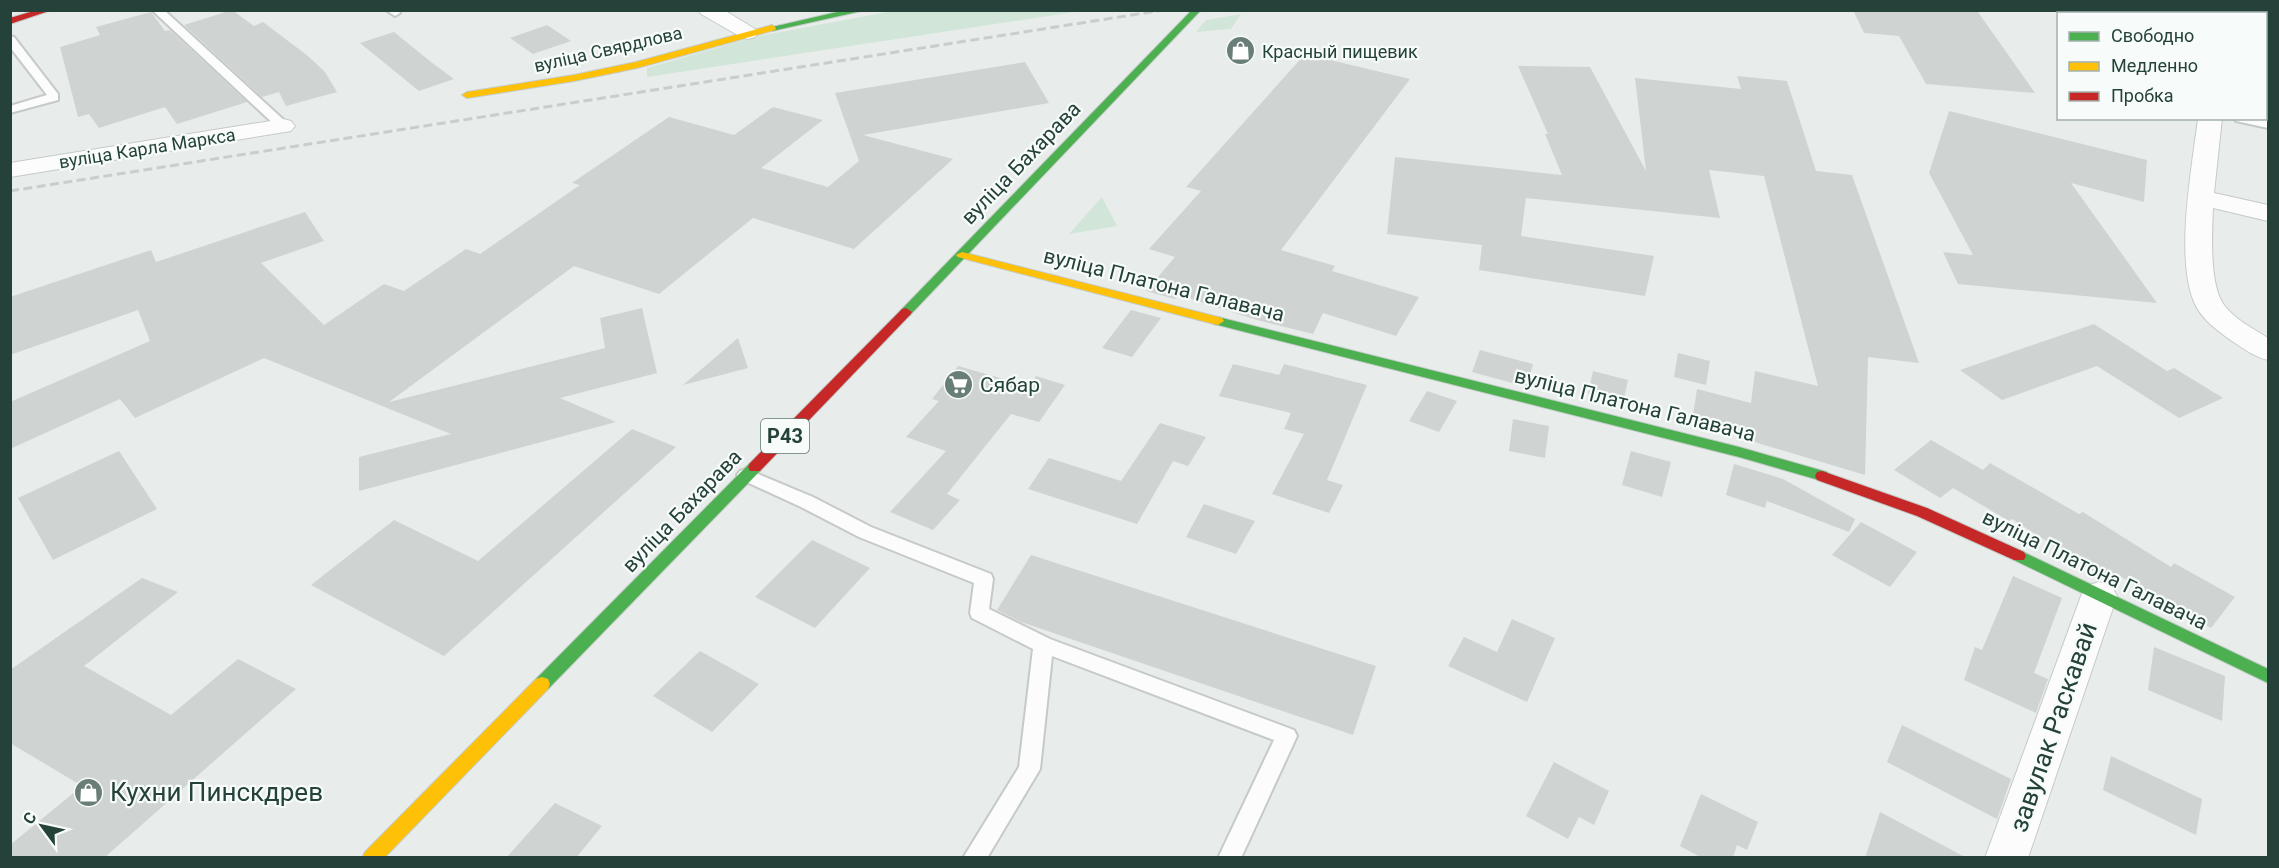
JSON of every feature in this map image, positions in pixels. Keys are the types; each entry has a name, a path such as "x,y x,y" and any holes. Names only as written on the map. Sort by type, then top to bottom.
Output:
{"street":[{"path":"10,21 48,10"},
{"path":"708,10 748,33"},
{"name":"вуліца Свярдлова","path":"467,95 574,78 637,65 748,33 862,10"},
{"name":"вуліца Бахарава","path":"371,858 962,255 1197,10"},
{"path":"2210,120 2202,198 2200,277 2208,304 2238,333 2268,351"},
{"name":"вуліца Карла Маркса","path":"10,170 283,126"},
{"path":"2202,198 2268,213"},
{"name":"вуліца Платона Галавача","path":"962,255 1450,381 1739,452 1845,483 1974,534 2268,676"},
{"name":"завулак Раскавай","path":"2006,858 2099,596"}],"lane":[{"path":"157,10 283,126"},
{"path":"10,39 54,97 10,110"},
{"path":"2249,120 2268,124"},
{"path":"746,476 807,502 865,532 984,579 979,612 1043,645 1287,736 1228,858"},
{"path":"974,858 1029,769 1043,645"}],"green space":[{"path":"898,10 1081,11 647,77 647,68 754,37"},
{"path":"1241,14 1231,29 1196,32 1206,20"},
{"path":"1102,197 1117,226 1069,234"}],"building":[{"path":"232,10 254,26 263,22 308,56 325,72 337,92 286,106 279,92 262,97 184,25"},
{"path":"1853,10 1978,12 2035,93 1926,84 1899,36 1864,33"},
{"path":"151,12 165,31 170,30 247,102 177,124 165,107 99,128 89,114 78,117 60,47 100,35 96,27"},
{"path":"547,25 571,41 533,54 510,38"},
{"path":"394,32 454,79 419,91 360,43"},
{"path":"1305,54 1410,79 1281,250 1335,266 1332,271 1419,297 1396,336 1323,313 1313,334 1257,320 1179,295 1175,299 1146,291 1175,257 1149,249 1201,191 1186,187"},
{"path":"1025,62 1049,103 863,135 953,159 854,249 753,218 659,294 574,266 389,402 605,348 600,318 642,308 657,373 560,398 616,422 359,491 359,457 451,434 264,358 135,418 120,399 10,449 10,402 150,341 138,310 10,355 10,297 151,250 156,262 305,212 324,241 261,263 324,325 384,284 404,291 466,249 480,254 580,185 572,183 669,117 734,135 773,107 823,120 761,168 828,187 859,161 835,93"},
{"path":"1518,66 1590,67 1646,171 1635,78 1741,89 1737,76 1787,81 1816,171 1852,175 1919,363 1868,357 1865,475 1741,438 1742,434 1692,421 1697,389 1751,403 1755,371 1818,386 1764,176 1709,170 1720,218 1526,198 1521,236 1654,256 1645,296 1479,270 1482,245 1387,234 1395,157 1562,175 1545,134 1548,134"},
{"path":"1949,111 2147,160 2144,202 2071,183 2157,303 1958,284 1943,252 1973,255 1929,173"},
{"path":"1131,310 1161,318 1132,357 1102,348"},
{"path":"2094,324 2167,371 2174,368 2223,398 2179,418 2097,366 2002,400 1960,370"},
{"path":"738,338 748,368 683,385"},
{"path":"1480,350 1533,364 1527,387 1472,372"},
{"path":"1678,353 1710,361 1706,385 1674,377"},
{"path":"1233,364 1279,375 1284,364 1367,385 1327,480 1343,485 1329,513 1272,494 1304,434 1284,429 1291,413 1219,396"},
{"path":"958,366 1029,386 1036,376 1065,385 1039,422 1011,414 947,494 960,500 933,530 890,512 946,451 906,437 939,401 932,399"},
{"path":"1593,371 1628,380 1623,403 1588,394"},
{"path":"1427,391 1457,401 1439,432 1409,421"},
{"path":"1513,419 1549,426 1545,458 1509,451"},
{"path":"1160,423 1206,437 1188,466 1173,461 1137,524 1028,489 1049,458 1121,481"},
{"path":"632,429 676,447 444,656 311,585 394,520 478,561"},
{"path":"1931,440 1983,470 1990,463 2079,514 2083,512 2171,567 2174,563 2235,597 2211,628 2116,574 2109,580 2099,575 2012,519 2009,521 1953,488 1940,498 1894,470"},
{"path":"119,451 157,509 53,560 18,498"},
{"path":"1631,451 1671,462 1662,497 1622,485"},
{"path":"1734,464 1783,479 1855,519 1849,532 1767,501 1765,508 1726,495"},
{"path":"1204,504 1255,521 1236,554 1186,537"},
{"path":"1861,522 1917,552 1890,587 1832,555"},
{"path":"812,540 870,568 815,628 755,597"},
{"path":"1031,555 1376,666 1353,735 1021,622 997,610"},
{"path":"2013,576 2062,598 2034,673 2048,679 2036,713 1964,680 1975,647 1982,650"},
{"path":"142,578 178,592 84,666 171,715 238,659 296,689 104,858 10,858 10,845 82,786 10,743 10,670"},
{"path":"1512,619 1555,638 1527,702 1448,666 1464,637 1497,652"},
{"path":"2154,647 2225,676 2222,721 2148,690"},
{"path":"700,651 759,684 712,732 653,696"},
{"path":"1902,725 2011,779 1997,819 1887,762"},
{"path":"2111,756 2202,799 2196,835 2103,790"},
{"path":"1554,762 1609,791 1594,825 1579,817 1568,839 1526,816"},
{"path":"1701,794 1758,822 1747,850 1737,845 1733,858 1702,858 1680,846"},
{"path":"555,803 602,826 576,858 506,858"},
{"path":"1880,812 1967,858 1865,858"}],"railway":[{"path":"10,191 1164,10"}],"traffic: fast":[{"path":"772,28 862,10"},
{"path":"906,312 1197,10"},
{"path":"1218,321 1739,452 1822,476"},
{"path":"542,684 755,467"},
{"path":"2019,556 2268,676"}],"traffic: slow":[{"path":"467,95 574,78 637,65 772,28"},
{"path":"962,255 1218,321"},
{"path":"371,858 542,684"}],"traffic: jam":[{"path":"10,21 48,10"},
{"path":"755,467 906,312"},
{"path":"1822,476 1922,512 2019,556"}],"place":[{"name":"Красный пищевик","path":"1241,51"},
{"name":"Сябар","path":"959,385"},
{"name":"Кухни Пинскдрев","path":"89,792"}]}
